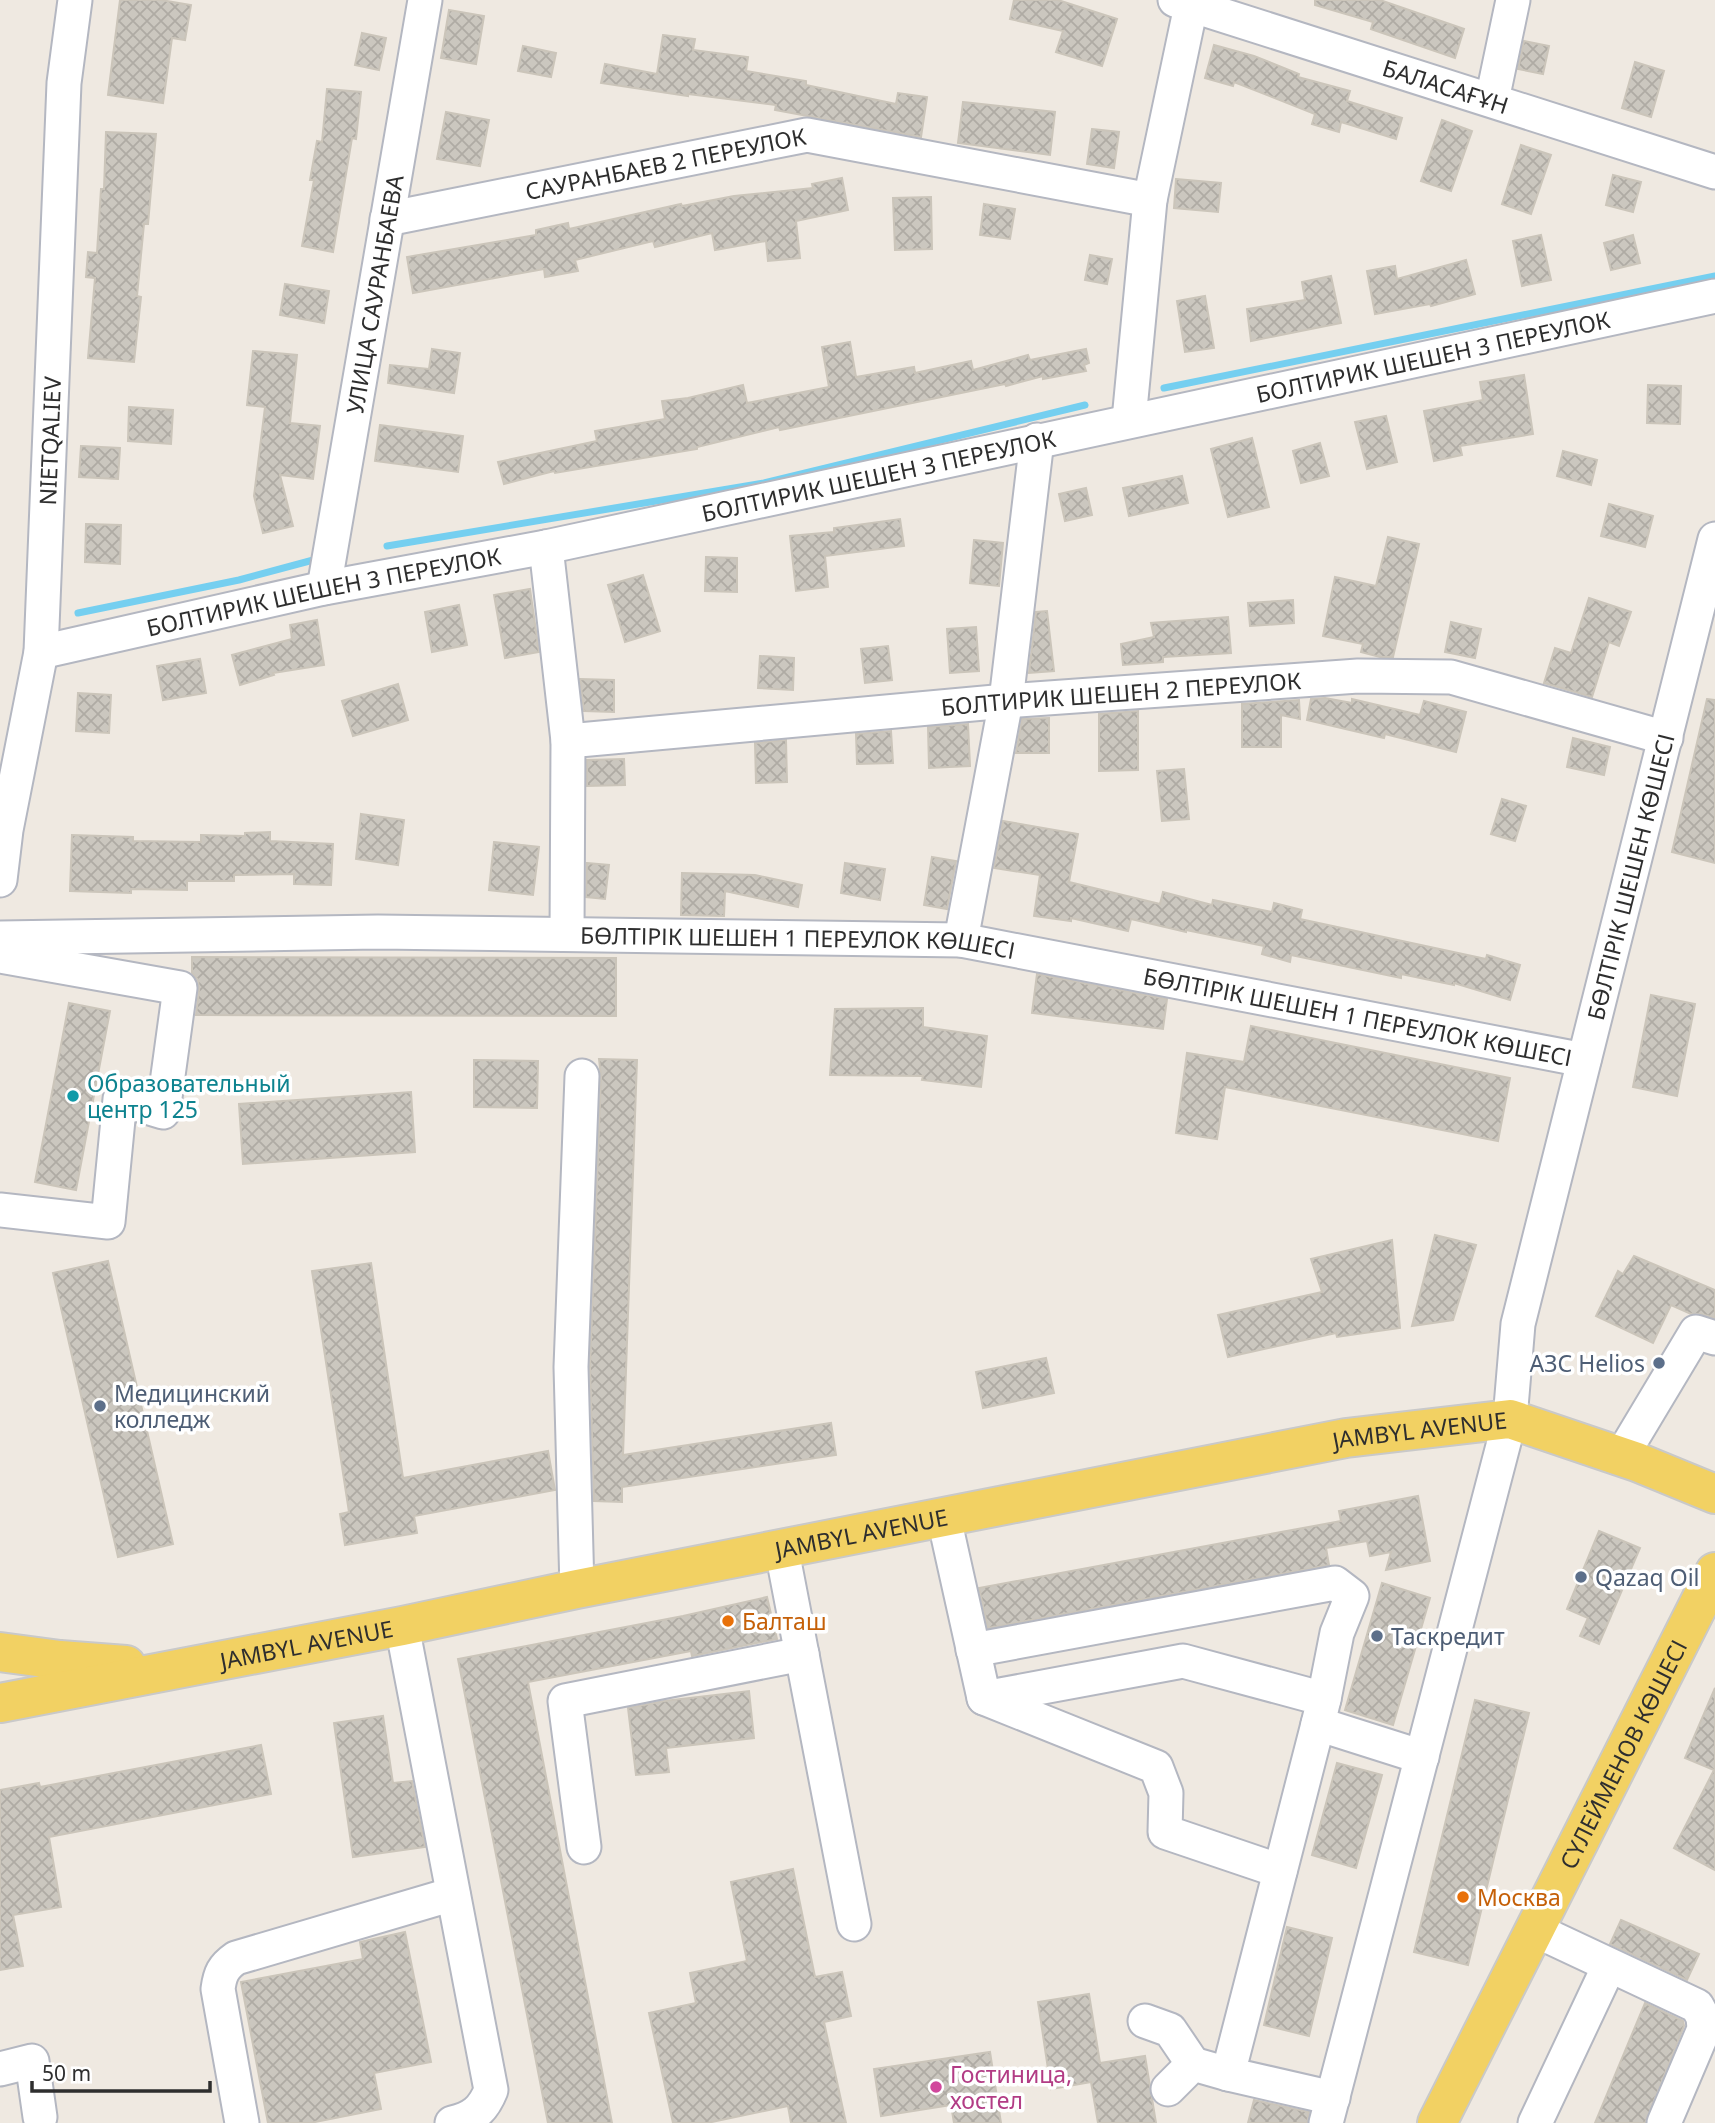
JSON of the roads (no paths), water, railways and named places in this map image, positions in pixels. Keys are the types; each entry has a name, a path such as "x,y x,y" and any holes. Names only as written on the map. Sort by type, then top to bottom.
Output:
{"main road":[{"name":"JAMBYL AVENUE","path":"0,1703 402,1626 1346,1438 1510,1419 1621,1457 1715,1494"},
{"name":"СҮЛЕЙМЕНОВ КӨШЕСІ","path":"1437,2123 1715,1572"},
{"path":"0,1652 60,1660 177,1669"}],"street":[{"name":"NIETQALIEV","path":"0,880 6,830 41,652 64,83 75,0"},
{"name":"УЛИЦА САУРАНБАЕВА","path":"324,588 425,0"},
{"path":"1492,100 1513,0"},
{"path":"1129,420 1150,200 1183,3"},
{"name":"БАЛАСАҒҰН","path":"1183,3 1715,172"},
{"name":"САУРАНБАЕВ 2 ПЕРЕУЛОК","path":"387,219 807,135 1150,200"},
{"name":"БОЛТИРИК ШЕШЕН 3 ПЕРЕУЛОК","path":"41,652 324,588 546,547 1715,296"},
{"path":"961,940 1006,701 1037,440"},
{"name":"БӨЛТІРІК ШЕШЕН КӨШЕСІ","path":"1330,2110 1510,1419 1518,1324 1715,539"},
{"path":"546,547 568,741 567,934"},
{"name":"БОЛТИРИК ШЕШЕН 2 ПЕРЕУЛОК","path":"568,741 1006,701 1359,676 1451,677 1666,738"},
{"name":"БӨЛТІРІК ШЕШЕН 1 ПЕРЕУЛОК КӨШЕСІ","path":"0,938 378,932 961,940 1584,1060"},
{"path":"0,957 180,988 163,1112 120,1099 108,1222 0,1210"},
{"path":"578,1589 571,1367 582,1076"},
{"path":"1621,1457 1696,1332 1715,1338"},
{"path":"944,1518 984,1698"},
{"path":"782,1550 854,1924"},
{"path":"973,1650 1335,1583 1352,1596 1338,1633 1321,1712 1228,2074"},
{"path":"402,1626 491,2090 478,2113 467,2120 452,2123"},
{"path":"584,1847 565,1701 802,1654"},
{"path":"984,1698 1182,1661 1321,1712 1422,1758"},
{"path":"984,1698 1156,1767 1166,1793 1165,1832 1280,1871"},
{"path":"242,2123 218,1989 220,1976 226,1965 236,1958 453,1894"},
{"path":"1535,1930 1697,2006 1703,2017 1704,2029 1664,2123"},
{"path":"1535,2123 1609,1966"},
{"path":"1144,2021 1170,2030 1193,2064 1330,2110"},
{"path":"0,2069 32,2062 40,2116"},
{"path":"1168,2089 1193,2064"}],"waterway":[{"path":"1164,388 1715,276"},
{"path":"387,546 764,483 1085,405"},
{"path":"78,613 239,580 317,559"}],"place":[{"name":"Образовательный центр 125","path":"73,1096"},
{"name":"АЗС Helios","path":"1659,1363"},
{"name":"Медицинский колледж","path":"100,1406"},
{"name":"Qazaq Oil","path":"1581,1577"},
{"name":"Балташ","path":"728,1621"},
{"name":"Таскредит","path":"1377,1636"},
{"name":"Москва","path":"1463,1897"},
{"name":"Гостиница, хостел","path":"936,2087"}]}
